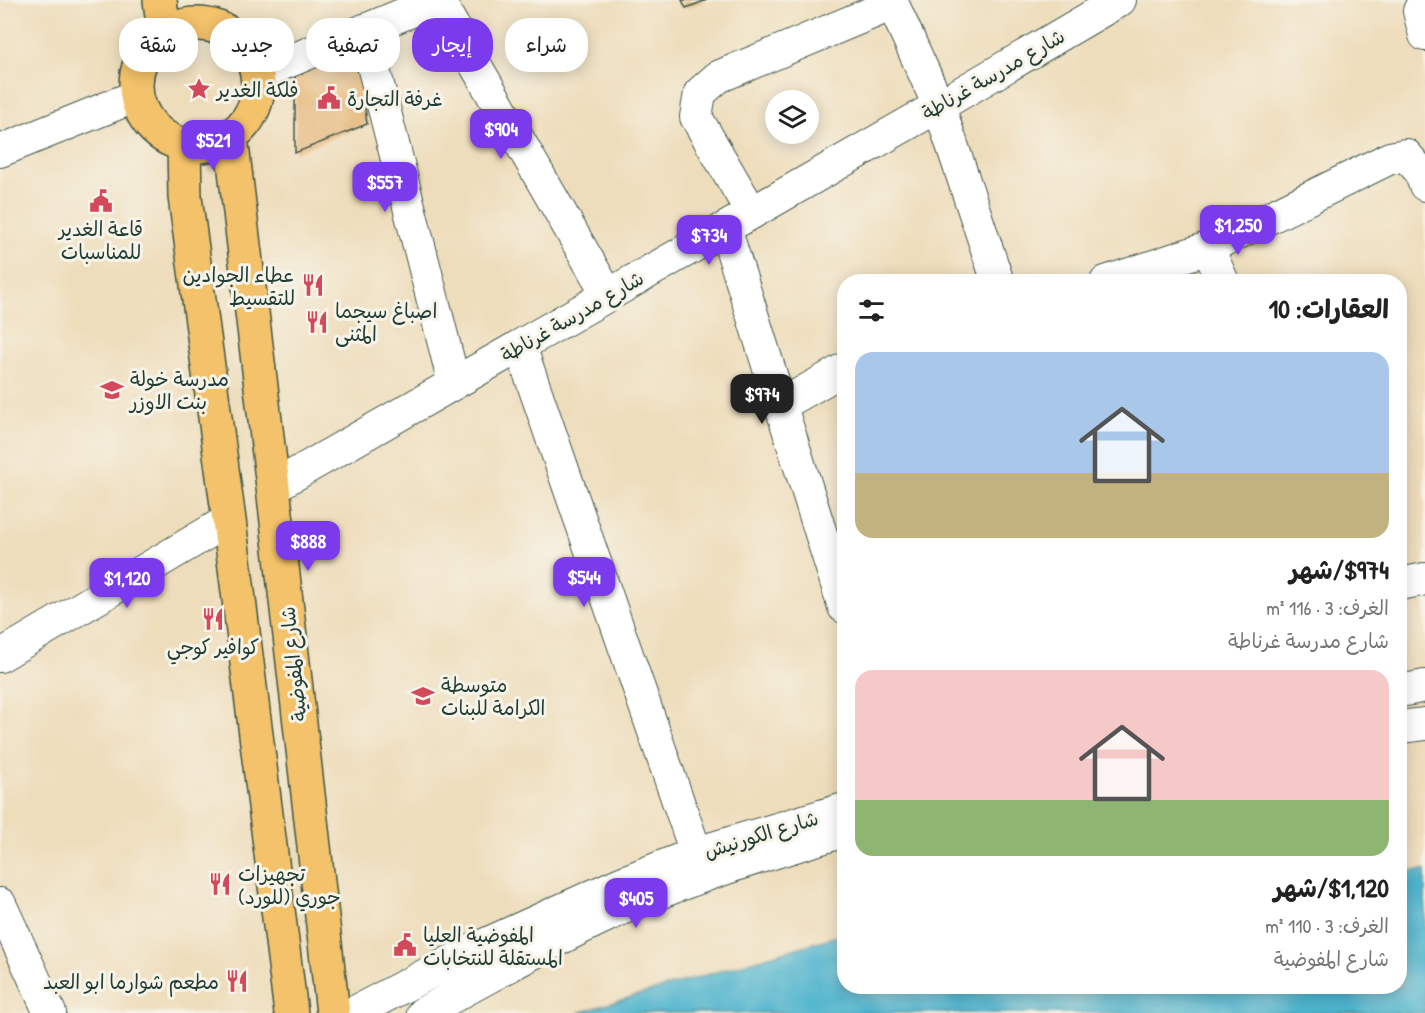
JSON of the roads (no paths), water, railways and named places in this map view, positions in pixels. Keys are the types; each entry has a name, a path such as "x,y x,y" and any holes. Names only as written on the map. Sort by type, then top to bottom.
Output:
{"main road":[{"path":"160,0 162,18"},
{"path":"221,0 227,18"},
{"path":"137,72 136,96 145,118 162,136 184,145 208,146 231,136 248,120 258,98 258,74"},
{"name":"شارع المفوضية","path":"231,136 333,1013"},
{"path":"184,145 185,197 229,520 291,1013"}],"street":[{"path":"394,18 438,0 608,295"},
{"path":"1424,0 1419,11 1425,35"},
{"path":"752,213 696,117 700,93 718,77 892,2 939,106 995,274"},
{"name":"شارع مدرسة غرناطة","path":"273,487 939,106 1110,3"},
{"path":"258,74 306,54"},
{"path":"375,72 454,383"},
{"path":"0,151 136,96"},
{"path":"1131,274 1208,249 1390,158 1406,155 1419,170 1425,185"},
{"path":"725,228 781,405 837,561"},
{"path":"1208,249 1219,274"},
{"path":"520,346 696,853"},
{"path":"781,405 837,373"},
{"path":"0,656 229,520"},
{"path":"1407,583 1425,579"},
{"path":"1407,690 1425,686"},
{"path":"1407,726 1425,724"},
{"name":"شارع الكورنيش","path":"353,1013 404,985 537,920 696,853 837,811"},
{"name":"شارع الكورنيش","path":"423,1013 573,932 641,900 680,884 837,833"},
{"path":"0,904 50,1013"}],"water":[{"path":"1425,870 1425,1013 578,1013 837,936 837,994 1407,994 1407,871"}],"place":[{"name":"فلكة الغدير","path":"199,89"},
{"name":"غرفة التجارة","path":"329,98"},
{"name":"قاعة الغدير للمناسبات","path":"101,201"},
{"name":"عطاء الجوادين للتقسيط","path":"313,285"},
{"name":"اصباغ سيجما المثنى","path":"317,322"},
{"name":"مدرسة خولة بنت الاوزر","path":"112,390"},
{"name":"كوافير كوجي","path":"213,619"},
{"name":"متوسطة الكرامة للبنات","path":"423,696"},
{"name":"تجهيزات جوري (للورد)","path":"220,884"},
{"name":"المفوضية العليا المستقلة للنتخابات","path":"405,945"},
{"name":"مطعم شوارما ابو العبد","path":"237,981"}]}
